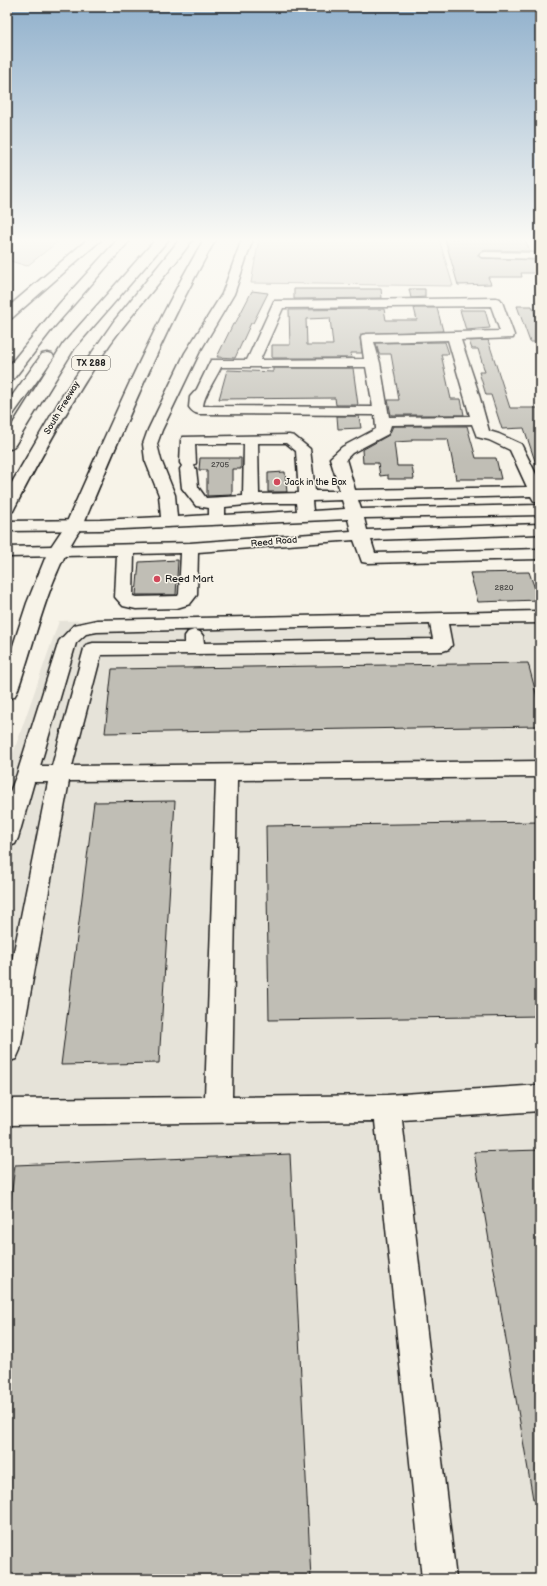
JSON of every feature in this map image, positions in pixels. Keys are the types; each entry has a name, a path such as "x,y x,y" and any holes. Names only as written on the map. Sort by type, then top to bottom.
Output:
{"highway":[{"path":"7,378 58,313"},
{"path":"7,445 68,347 98,313"},
{"name":"South Freeway","path":"10,502 52,425 82,376 129,313"},
{"path":"7,692 21,655 30,619 58,551 74,525 170,313"},
{"path":"7,413 33,375 78,316"}],"street":[{"path":"169,522 167,495 153,460 150,444 155,430 192,353 216,313"},
{"path":"252,364 274,313"},
{"path":"500,313 508,335 367,338 384,427 383,431 347,450 338,458 368,558 540,554"},
{"path":"306,516 305,497 307,492 303,449 289,439 188,440 190,488 202,503 217,503 258,499 305,497 348,494 538,494 516,447 494,437 482,434 470,388 453,336"},
{"path":"372,362 252,364 216,363 203,390 197,397 196,407 199,410 478,420"},
{"path":"251,439 258,499"},
{"path":"258,499 262,458 272,452 303,451"},
{"path":"217,503 217,520"},
{"path":"7,526 169,522 354,513 540,510"},
{"name":"Reed Road","path":"126,555 190,553 361,535 540,529"},
{"path":"439,532 447,556"},
{"path":"7,552 58,551 126,555 124,597 129,602 178,602 184,600 188,595 190,553"},
{"path":"7,838 20,790 27,774 68,641 80,629 97,626 193,623 438,618 540,618"},
{"path":"7,1050 60,774 93,649 443,645 438,618"},
{"path":"193,623 195,649"},
{"path":"27,774 540,769"},
{"path":"218,1109 227,772"},
{"path":"7,1112 387,1108 540,1098"},
{"path":"387,1108 439,1579"}],"shaded area":[{"path":"475,611 540,612 540,1579 7,1579 7,771 59,621"}],"building":[{"path":"241,313 258,313 253,323 251,323 235,358 217,357 233,324 235,324"},
{"path":"289,313 385,313 386,320 417,320 415,313 438,313 443,331 362,334 360,338 362,353 351,353 352,358 272,358 272,345 290,345","holes":["330,318 333,345 307,345 306,319"]},
{"path":"461,313 486,313 490,328 466,330"},
{"path":"520,313 534,313 540,329 540,342 530,342"},
{"path":"488,340 510,408 540,408 540,470 538,470 524,428 502,429 491,395 486,395 479,372 485,372 478,349 472,349 469,341"},
{"path":"445,342 449,354 441,354 451,399 461,399 464,415 391,415 388,400 399,400 391,354 379,354 376,343"},
{"path":"273,368 353,368 358,405 336,405 335,398 219,399 227,370 273,372"},
{"path":"337,416 359,416 361,428 338,429"},
{"path":"393,426 467,426 476,458 496,458 501,479 456,479 448,439 412,439 412,441 394,442 397,466 412,466 414,479 388,479 388,475 380,476 378,463 363,463 362,450 389,435"},
{"path":"200,458 241,458 241,469 232,469 232,495 207,496 207,470 199,470"},
{"name":"Jack in the Box","path":"285,472 287,492 268,492 268,473"},
{"path":"178,560 176,595 136,595 139,562"},
{"path":"529,572 539,600 478,602 470,573"},
{"path":"528,663 540,708 540,726 105,733 112,669"},
{"path":"175,801 159,1063 61,1065 94,802"},
{"path":"540,822 540,1016 269,1020 266,826"},
{"path":"540,1150 540,1498 533,1499 474,1152"},
{"path":"290,1154 311,1579 7,1579 7,1232 15,1165"}],"place":[{"name":"Jack in the Box","path":"277,482"},
{"name":"Reed Mart","path":"157,579"}]}
